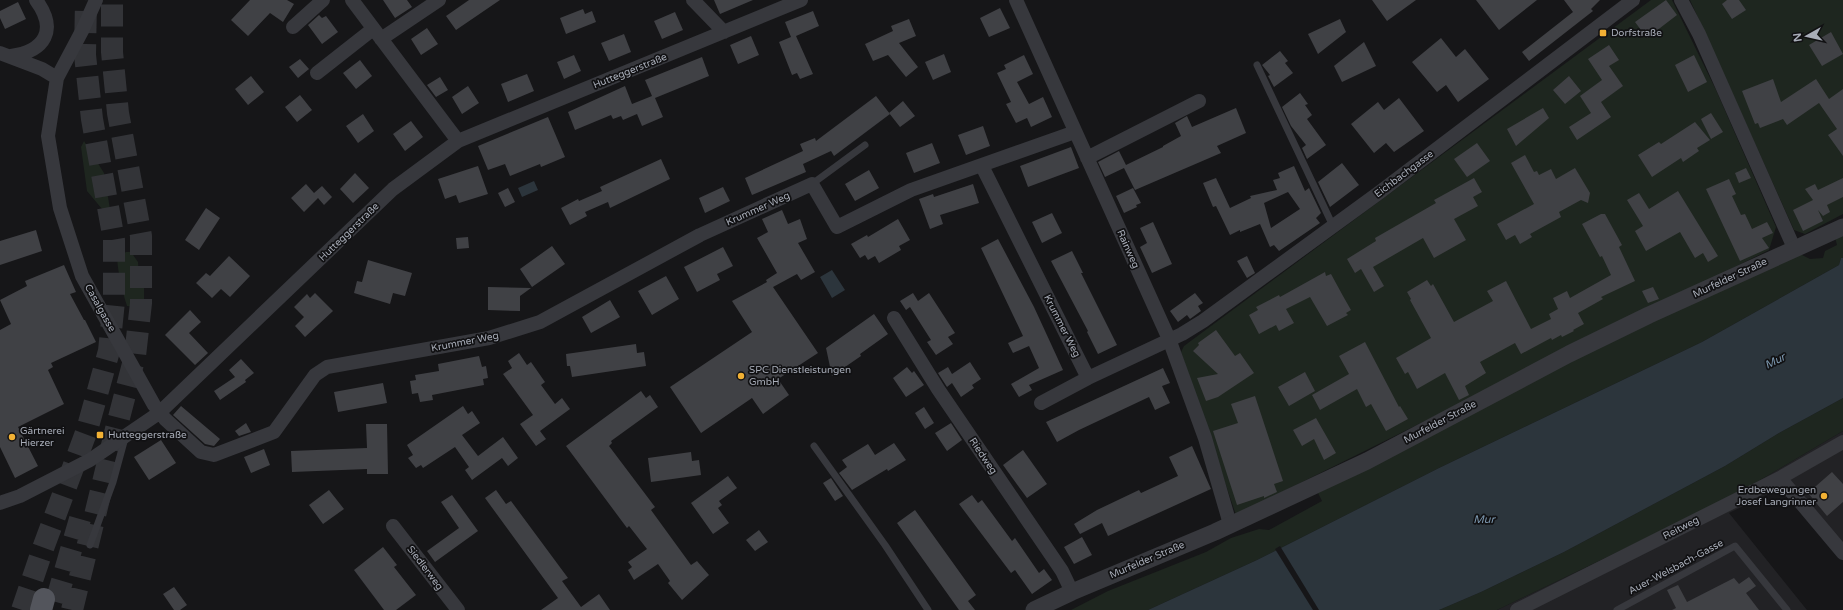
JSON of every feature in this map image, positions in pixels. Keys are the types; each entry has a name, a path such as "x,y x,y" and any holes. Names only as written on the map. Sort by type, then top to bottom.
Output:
{"street":[{"path":"5,54 25,54 41,41 47,32 46,17 36,0"},
{"name":"Casalgasse","path":"96,0 83,29 57,78 48,136 60,208 82,276 159,413"},
{"path":"293,27 323,0"},
{"path":"352,0 458,141"},
{"path":"318,73 377,34 439,0"},
{"path":"693,0 724,32"},
{"name":"Hutteggerstraße","path":"159,413 393,190 458,141 801,0"},
{"name":"Rainweg","path":"1016,0 1169,339 1205,438 1230,524"},
{"name":"Eichbachgasse","path":"1169,339 1182,334 1203,321 1333,226 1633,0"},
{"path":"1681,0 1702,41 1794,248"},
{"path":"5,54 57,78"},
{"path":"1087,158 1199,101"},
{"path":"812,184 837,227 911,190 1075,132"},
{"name":"Krummer Weg","path":"982,166 1088,378"},
{"name":"Krummer Weg","path":"159,413 201,452 214,456 274,432 315,375 327,367 489,338 540,322 700,235 812,184"},
{"name":"Murfelder Straße","path":"1034,610 1072,592 1230,524 1366,461 1569,354 1794,248 1843,227"},
{"name":"Riedweg","path":"894,318 938,389 1062,571 1072,592"},
{"path":"1041,403 1088,378 1169,339"},
{"path":"0,503 20,496 90,460 159,413"},
{"name":"Reitweg","path":"1517,610 1780,478 1843,442"},
{"path":"1780,478 1843,553"},
{"name":"Siedlerweg","path":"393,526 458,610"}],"lane":[{"path":"1257,65 1333,226"},
{"name":"Krummer Weg","path":"812,184 865,145"},
{"path":"90,545 113,482 125,437"},
{"path":"814,446 885,545 928,610"},
{"name":"Auer-Welsbach-Gasse","path":"1618,610 1735,546 1787,610"}],"shaded area":[{"path":"1651,0 1672,0 1716,90 1776,227 1769,250 1236,515 1181,352 1184,346"},
{"path":"1690,0 1843,0 1843,214 1805,234 1794,230"},
{"path":"84,141 104,173 110,209 102,209 87,191 81,147"},
{"path":"1843,234 1843,258 1841,258 1839,265 1702,342 1439,468 1257,560 1148,610 1071,610 1108,591 1206,552 1231,538 1259,529 1269,530 1322,501 1318,493 1587,350 1798,253 1810,259 1823,258 1825,251 1837,245 1835,237"},
{"path":"126,252 131,252 138,262 139,277 144,288 144,302 135,307 127,306 119,276 117,257"},
{"path":"1843,398 1843,431 1728,499 1497,610 1439,610 1481,592 1564,552 1725,466 1779,433"},
{"path":"1843,431 1843,560 1793,500 1774,491 1729,513 1807,610 1497,610 1728,499"}],"water":[{"path":"534,181 538,190 522,197 518,188"},
{"name":"Mur","path":"1841,258 1843,258 1843,398 1779,433 1725,466 1564,552 1481,592 1439,610 1148,610 1257,560 1439,468 1702,342 1839,265"},
{"path":"832,270 845,290 832,298 820,277"}],"pier":[{"path":"1280,546 1319,610 1313,610 1275,549"}],"building":[{"path":"250,0 287,0 294,4 283,22 270,13 248,36 231,20"},
{"path":"383,0 407,0 412,7 395,18"},
{"path":"469,0 500,0 456,30 446,16"},
{"path":"714,0 753,0 720,14"},
{"path":"1372,0 1416,0 1387,21"},
{"path":"1476,0 1537,0 1499,30"},
{"path":"1564,0 1600,0 1591,9 1593,11 1529,61 1522,52 1573,12"},
{"path":"1666,0 1677,15 1647,38 1635,22"},
{"path":"1727,0 1739,0 1746,10 1732,19 1722,4"},
{"path":"18,2 26,19 5,29 0,18 0,11"},
{"path":"1000,8 1010,28 989,37 980,18"},
{"path":"583,9 585,14 592,11 596,22 566,34 560,18"},
{"path":"813,11 819,26 796,36 813,74 800,79 797,73 792,75 779,42 791,37 785,22"},
{"path":"675,12 683,30 662,39 654,21"},
{"path":"319,15 322,18 326,16 338,32 322,44 308,25"},
{"path":"909,19 916,36 899,43 918,67 906,77 888,55 873,61 865,44 893,31 891,26"},
{"path":"1340,19 1346,32 1318,54 1308,34"},
{"path":"427,28 438,44 421,55 411,39"},
{"path":"1831,32 1843,54 1822,66 1809,45"},
{"path":"624,34 631,52 609,61 601,43"},
{"path":"751,36 759,55 738,64 730,45"},
{"path":"1441,38 1456,57 1465,49 1489,79 1458,102 1446,85 1437,92 1412,62"},
{"path":"1364,42 1376,66 1342,82 1334,66"},
{"path":"1609,45 1619,60 1609,66 1623,86 1601,102 1611,117 1577,140 1569,127 1591,113 1580,96 1602,80 1588,59"},
{"path":"1280,51 1288,61 1285,63 1293,73 1274,87 1268,76 1270,75 1262,65"},
{"path":"944,54 951,72 933,80 925,62"},
{"path":"574,55 581,71 564,79 557,62"},
{"path":"1024,55 1033,74 1017,82 1029,104 1043,97 1052,117 1031,127 1027,118 1016,123 1006,104 1011,102 997,73 1006,69 1004,65"},
{"path":"1694,55 1707,82 1688,92 1675,65"},
{"path":"702,57 709,76 655,98 663,117 642,126 637,114 623,120 621,116 613,119 611,115 575,130 568,112 625,86 632,104 652,96 645,80"},
{"path":"300,59 309,69 298,78 289,67"},
{"path":"360,60 372,76 356,89 343,73"},
{"path":"527,74 534,91 508,102 501,84"},
{"path":"251,76 264,92 248,105 235,89"},
{"path":"1569,76 1581,91 1565,104 1553,90"},
{"path":"440,77 448,90 436,97 427,85"},
{"path":"1773,79 1781,102 1816,79 1829,99 1843,89 1843,156 1828,135 1837,129 1819,103 1787,125 1783,119 1760,128 1758,123 1755,124 1742,91"},
{"path":"468,86 479,103 462,114 452,97"},
{"path":"1300,93 1308,104 1305,105 1312,115 1307,119 1326,145 1307,159 1302,148 1306,145 1291,126 1282,107"},
{"path":"300,95 312,110 297,122 285,107"},
{"path":"876,96 890,114 834,156 831,151 803,164 806,172 752,195 745,178 803,151 800,144 815,138 816,141"},
{"path":"1399,98 1424,131 1394,152 1386,143 1374,153 1351,124 1378,102 1384,110"},
{"path":"903,101 915,116 900,127 889,113"},
{"path":"1236,108 1246,133 1217,146 1221,153 1135,190 1124,168 1105,177 1098,162 1119,151 1126,165 1163,147 1181,136 1175,123 1187,116 1192,127"},
{"path":"1543,108 1549,118 1516,146 1507,129"},
{"path":"1711,113 1723,132 1711,139 1701,119"},
{"path":"363,114 374,131 358,143 346,126"},
{"path":"548,117 565,157 541,167 540,164 510,176 505,164 488,170 478,146"},
{"path":"411,121 423,137 405,151 393,134"},
{"path":"1695,122 1710,140 1697,148 1699,151 1683,162 1681,158 1652,177 1638,155 1659,142 1661,144"},
{"path":"983,126 990,146 966,155 958,135"},
{"path":"932,143 940,163 914,173 906,153"},
{"path":"1477,143 1490,161 1467,177 1454,159"},
{"path":"1071,147 1079,168 1028,187 1020,166"},
{"path":"1525,155 1534,172 1537,171 1539,175 1551,169 1556,179 1575,168 1590,193 1588,203 1581,200 1559,212 1561,217 1530,234 1532,237 1520,244 1515,235 1506,240 1497,224 1534,204 1511,163"},
{"path":"661,159 670,179 610,208 608,202 585,212 587,216 570,225 561,208 578,199 579,201 602,191 600,187"},
{"path":"1342,163 1359,185 1330,207 1318,182"},
{"path":"478,166 488,194 459,203 456,195 445,199 438,179"},
{"path":"1294,166 1305,191 1309,188 1321,213 1316,218 1320,223 1279,251 1274,245 1270,247 1260,224 1240,232 1240,230 1230,235 1216,206 1213,207 1203,183 1216,178 1230,208 1251,198 1250,196 1277,190 1273,180 1280,178 1278,173","holes":["1288,192 1300,209 1271,228 1264,203"]},
{"path":"1746,168 1751,178 1739,183 1735,173"},
{"path":"869,170 879,188 855,201 845,184"},
{"path":"355,173 369,188 353,203 340,189"},
{"path":"1474,178 1482,192 1473,197 1478,206 1454,219 1466,240 1434,258 1423,238 1373,267 1384,286 1374,292 1361,269 1355,273 1347,259 1376,241 1375,238 1436,203 1434,200"},
{"path":"1843,178 1843,197 1827,205 1830,212 1823,216 1818,210 1823,221 1803,231 1793,210 1813,200 1805,189 1815,184 1818,190"},
{"path":"1729,179 1736,194 1732,196 1741,215 1745,214 1752,229 1767,222 1773,233 1762,238 1769,248 1740,261 1706,189"},
{"path":"306,184 314,193 322,186 332,197 324,205 318,198 304,212 291,198"},
{"path":"973,184 979,203 940,215 943,224 930,229 919,199 933,194 934,197"},
{"path":"723,187 730,201 705,213 699,198"},
{"path":"508,188 515,202 505,207 498,193"},
{"path":"1133,188 1141,203 1136,205 1137,207 1124,213 1116,196"},
{"path":"1678,191 1718,256 1708,262 1703,253 1695,258 1680,232 1646,251 1635,231 1643,226 1627,200 1639,193 1649,209"},
{"path":"206,208 220,218 199,250 185,240"},
{"path":"782,210 788,224 800,219 807,239 798,243 815,272 801,280 797,274 773,287 818,353 778,379 789,395 763,414 752,398 701,433 670,387 752,332 732,301 767,282 766,280 777,273 757,238 768,232 762,219"},
{"path":"1052,213 1062,233 1042,243 1032,222"},
{"path":"1601,214 1605,214 1622,245 1619,247 1635,281 1601,297 1603,299 1578,313 1584,324 1573,330 1574,331 1562,337 1561,335 1552,340 1551,338 1521,354 1515,343 1480,362 1486,373 1465,386 1469,395 1459,400 1445,373 1417,389 1408,372 1405,374 1396,358 1431,338 1407,292 1427,280 1431,286 1433,284 1454,322 1493,301 1487,291 1506,281 1531,329 1551,319 1549,314 1558,309 1553,298 1567,291 1570,298 1611,275 1602,256 1600,257 1582,224"},
{"path":"898,219 910,240 899,246 901,250 879,263 875,256 868,260 865,255 860,258 851,244 867,235 868,237"},
{"path":"1153,222 1172,264 1152,273 1140,247 1147,243 1140,228"},
{"path":"36,230 42,251 0,265 0,241"},
{"path":"468,237 469,248 457,249 456,238"},
{"path":"998,239 1034,307 1063,370 1029,385 1032,390 1019,397 1011,384 1039,368 1029,346 1013,353 1008,343 1023,336 981,248"},
{"path":"552,246 565,264 532,287 520,269"},
{"path":"723,247 733,266 717,274 720,280 697,292 684,267"},
{"path":"1072,251 1083,273 1081,273 1117,345 1098,354 1087,332 1088,331 1051,261"},
{"path":"229,256 250,276 230,297 221,289 212,298 196,283 206,273 210,276"},
{"path":"1247,256 1255,273 1247,278 1237,261"},
{"path":"368,260 412,273 405,296 393,293 390,304 354,293 357,281 362,282"},
{"path":"64,265 76,292 70,294 96,342 51,363 53,367 48,370 64,404 18,427 38,466 15,478 0,447 0,330 11,324 0,300 27,286 25,281"},
{"path":"1325,272 1326,276 1331,274 1351,310 1346,313 1348,315 1327,326 1310,297 1286,309 1294,323 1279,331 1276,325 1259,334 1249,315 1258,310 1256,307 1279,295 1280,297"},
{"path":"666,276 679,299 652,315 638,291"},
{"path":"488,287 531,288 520,296 520,311 488,310"},
{"path":"1653,287 1659,299 1648,303 1642,291"},
{"path":"315,293 333,311 305,337 295,326 304,317 294,307 307,294 310,298"},
{"path":"913,293 918,301 929,293 955,333 948,337 953,344 936,355 927,342 931,340 910,307 906,310 900,301"},
{"path":"1195,293 1203,303 1198,306 1201,311 1190,319 1187,315 1178,322 1170,311"},
{"path":"610,300 620,317 591,333 582,317"},
{"path":"190,310 201,322 189,333 208,353 195,365 165,335"},
{"path":"874,314 888,334 860,354 861,356 832,376 826,348"},
{"path":"1216,330 1235,356 1240,353 1254,373 1218,397 1206,401 1197,378 1218,374 1193,351 1199,345 1198,343"},
{"path":"1365,342 1399,407 1400,406 1408,419 1386,431 1371,404 1366,407 1357,389 1320,410 1312,395 1349,374 1339,356"},
{"path":"636,344 637,353 644,352 646,366 572,377 570,366 567,366 566,354"},
{"path":"519,353 527,365 531,362 545,382 541,385 555,404 562,398 570,409 540,431 546,439 536,446 520,424 533,415 503,374 512,368 508,361"},
{"path":"479,356 482,367 486,366 488,378 483,379 484,385 432,395 433,400 420,402 418,393 412,394 410,381 416,380 415,375 439,371 438,364"},
{"path":"241,359 254,373 245,380 246,382 220,400 214,391 235,377 229,370"},
{"path":"970,362 981,379 972,385 974,388 961,397 952,383 947,387 938,373 948,367 952,374"},
{"path":"907,367 912,373 914,371 924,385 906,397 893,378"},
{"path":"1163,368 1170,383 1162,386 1170,403 1155,410 1149,397 1057,442 1046,422"},
{"path":"1305,372 1315,391 1289,406 1278,387"},
{"path":"383,383 387,403 338,412 334,392"},
{"path":"641,391 646,398 650,395 658,407 611,441 612,443 609,446 655,507 651,510 691,565 697,561 709,575 682,600 668,583 670,581 658,564 634,580 628,570 632,567 628,562 647,549 629,526 627,528 566,446"},
{"path":"1255,396 1283,481 1274,484 1277,492 1264,498 1264,496 1237,505 1213,431 1238,423 1231,404"},
{"path":"181,406 220,439 214,446 205,444 173,415"},
{"path":"463,406 468,414 472,411 480,423 462,435 478,456 503,437 518,458 508,466 502,458 472,480 465,470 469,467 455,447 423,468 421,465 416,468 408,458 413,455 407,445"},
{"path":"924,407 934,423 925,429 915,413"},
{"path":"1316,418 1336,453 1324,460 1314,439 1302,446 1293,430"},
{"path":"246,423 251,432 239,436 235,431"},
{"path":"951,423 962,440 947,451 935,433"},
{"path":"366,424 387,424 388,474 367,474 367,469 292,472 291,451 367,448"},
{"path":"161,440 176,463 149,480 134,457"},
{"path":"894,443 906,460 888,471 887,469 852,490 839,473 847,467 842,460 868,444 875,455"},
{"path":"1192,446 1211,489 1108,536 1102,523 1080,534 1074,524 1097,510 1139,490 1141,493 1178,476 1169,457"},
{"path":"264,449 270,465 251,473 244,457"},
{"path":"1023,450 1047,484 1027,498 1003,465"},
{"path":"691,452 692,461 699,460 701,475 651,482 648,458"},
{"path":"1832,472 1843,484 1843,502 1827,516 1808,493"},
{"path":"728,476 737,488 719,501 722,505 718,508 729,523 713,534 691,503"},
{"path":"831,478 843,496 835,501 823,483"},
{"path":"329,490 344,509 323,524 309,505"},
{"path":"496,490 506,504 511,501 568,578 562,581 581,607 599,594 610,610 541,610 558,598 485,498"},
{"path":"452,495 478,531 435,562 427,551 459,528 441,502"},
{"path":"972,495 978,503 982,500 1012,541 1015,538 1039,573 1044,569 1052,580 1032,594 1015,570 1011,573 959,504"},
{"path":"915,510 976,595 968,601 975,610 959,610 897,523"},
{"path":"759,530 768,542 755,551 746,540"},
{"path":"1082,537 1092,555 1074,564 1064,547"},
{"path":"383,547 397,565 394,567 416,595 396,610 384,610 354,570"},
{"path":"1749,577 1756,586 1746,593 1759,610 1672,610 1676,608 1667,590 1678,585 1687,602 1734,578 1739,584"},
{"path":"174,587 187,605 180,610 174,610 163,594"}],"tunnel":[{"path":"22,610 42,551 87,430 109,351 114,301 114,240 92,119 85,55 86,0"},
{"path":"72,610 135,356 141,303 141,236 118,113 112,52 112,0"},
{"path":"56,602 80,519"}],"place":[{"name":"Dorfstraße","path":"1603,33"},
{"name":"SPC Dienstleistungen GmbH","path":"741,376"},
{"name":"Hutteggerstraße","path":"100,435"},
{"name":"Gärtnerei Hierzer","path":"12,437"},
{"name":"Erdbewegungen Josef Langrinner","path":"1824,496"}]}
